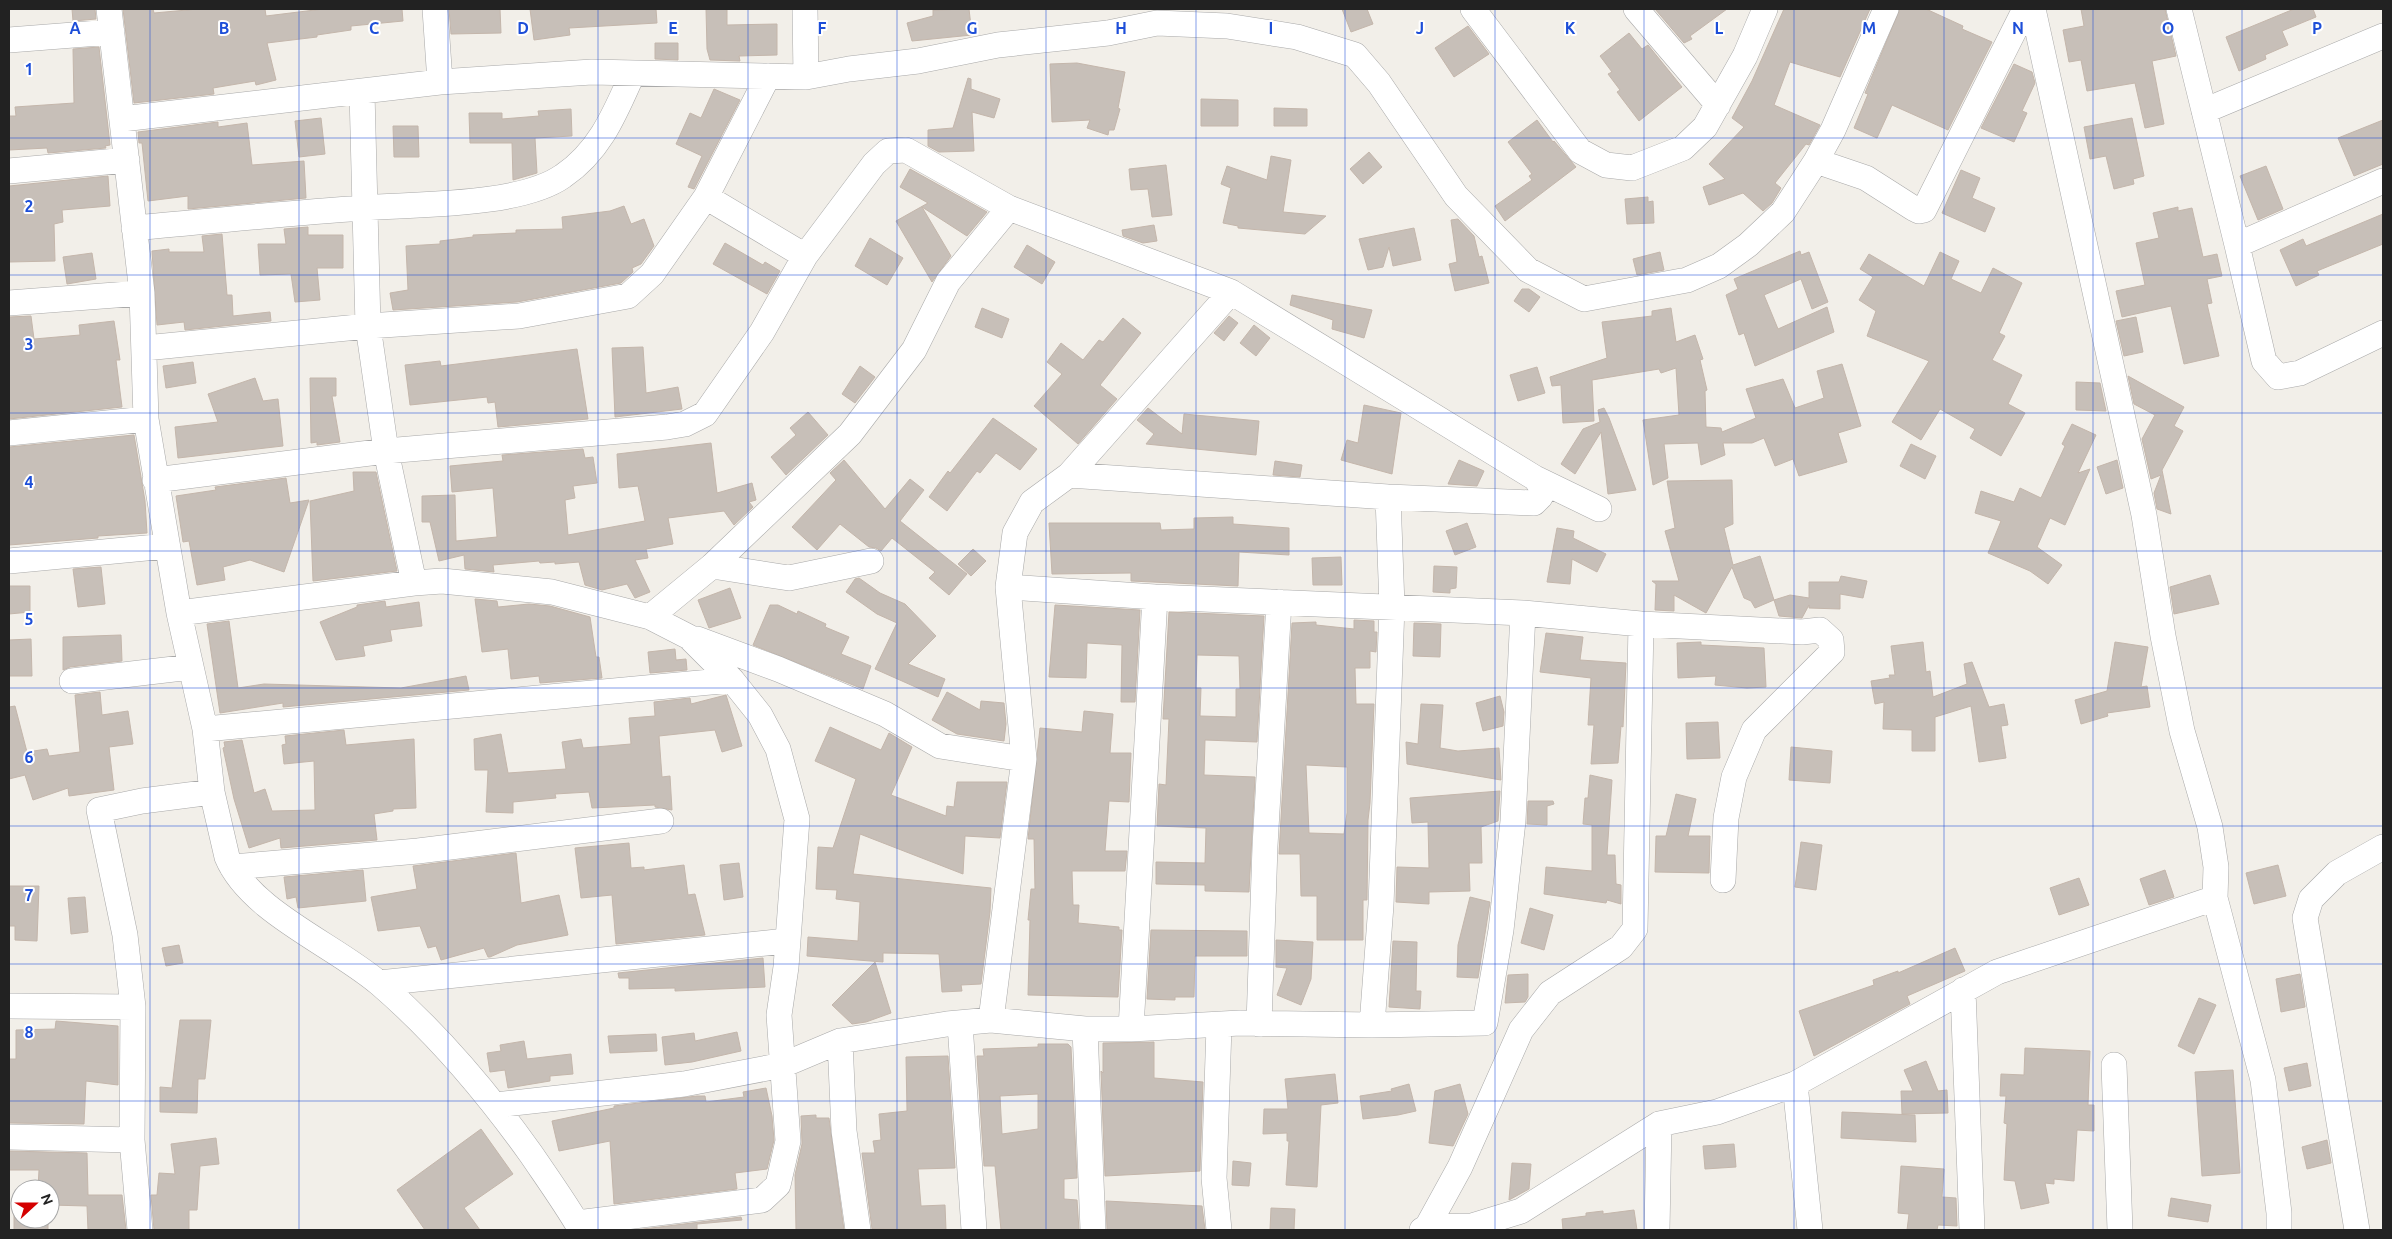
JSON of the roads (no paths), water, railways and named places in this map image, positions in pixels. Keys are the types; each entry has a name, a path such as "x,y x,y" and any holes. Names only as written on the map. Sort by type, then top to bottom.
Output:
{"street":[{"path":"435,9 440,82"},
{"path":"805,9 806,77"},
{"path":"1473,9 1580,151 1606,165 1632,168 1683,148 1705,127 1745,56 1765,9"},
{"path":"1636,9 1718,105"},
{"path":"122,119 440,82 592,72 632,75 806,77 849,69 925,60 998,45 1108,33 1157,23 1227,26 1297,37 1354,55 1379,83 1456,196 1528,270 1584,299 1687,280 1719,266 1748,245 1783,212 1816,161 1833,130 1886,9"},
{"path":"1816,161 1866,178 1913,208 1919,211 1924,210 2025,9"},
{"path":"2033,9 2144,515 2163,636 2182,731 2210,827 2216,867 2216,898 2263,1080 2279,1213 2278,1230"},
{"path":"2179,9 2264,361 2278,377 2300,373 2383,333"},
{"path":"9,40 110,21 142,294 146,419 179,613 205,729 212,792 219,828 232,867 250,892 379,983 455,1055 496,1105 578,1226 762,1200 778,1185 788,1141 779,1015 786,967 786,941 797,819 778,749 760,715 729,667 690,636 650,618 552,592 442,581 414,582 179,613"},
{"path":"2204,111 2383,36"},
{"path":"134,228 364,208 476,201 539,189 563,176 586,156 608,129 632,75"},
{"path":"145,348 368,326 520,316 628,296 652,274 706,197 754,100 768,76"},
{"path":"362,92 368,326 386,451 414,582"},
{"path":"155,480 386,451 685,424 705,414 762,332 805,256 874,164 888,151 906,150 1009,208 1231,292 1535,478 1600,509"},
{"path":"9,171 126,160"},
{"path":"2237,245 2383,181"},
{"path":"706,197 805,256"},
{"path":"650,618 712,566 850,434 914,350 948,282 1009,208"},
{"path":"991,1020 1024,759 1008,587 1015,533 1032,502 1069,475 1231,292"},
{"path":"9,303 142,294"},
{"path":"9,433 146,419"},
{"path":"1069,475 1388,497 1534,503 1544,490 1535,478"},
{"path":"1372,1025 1381,905 1392,606 1388,497"},
{"path":"9,561 167,546"},
{"path":"712,566 789,578 871,561"},
{"path":"1008,587 1155,597 1523,613 1641,624 1802,632 1820,630 1831,640 1832,652 1754,730 1734,777 1726,818 1723,880"},
{"path":"1131,1029 1155,597"},
{"path":"1260,1024 1265,846 1279,602"},
{"path":"496,1105 684,1084 783,1065 840,1041 946,1024 991,1020 1085,1029 1260,1024 1485,1023 1501,930 1513,822 1523,613"},
{"path":"1424,1228 1460,1167 1521,1030 1550,993 1621,947 1635,929 1641,624"},
{"path":"72,681 191,667"},
{"path":"205,729 729,667 885,714 940,746 1024,759"},
{"path":"140,1230 132,1140 133,1007 125,935 98,810 142,801 212,792"},
{"path":"232,867 418,851 662,821"},
{"path":"2357,1230 2305,918 2311,899 2337,873 2383,847"},
{"path":"1424,1228 1521,1221 1658,1124 1717,1112 1795,1084 1997,972 2216,898"},
{"path":"379,983 786,941"},
{"path":"1963,990 1972,1230"},
{"path":"9,1006 133,1007"},
{"path":"960,1024 974,1230"},
{"path":"1219,1026 1214,1178 1219,1230"},
{"path":"1085,1029 1093,1230"},
{"path":"840,1041 844,1131 858,1230"},
{"path":"2114,1065 2120,1230"},
{"path":"1795,1084 1810,1230"},
{"path":"1657,1230 1658,1124"},
{"path":"9,1136 132,1140"}]}
